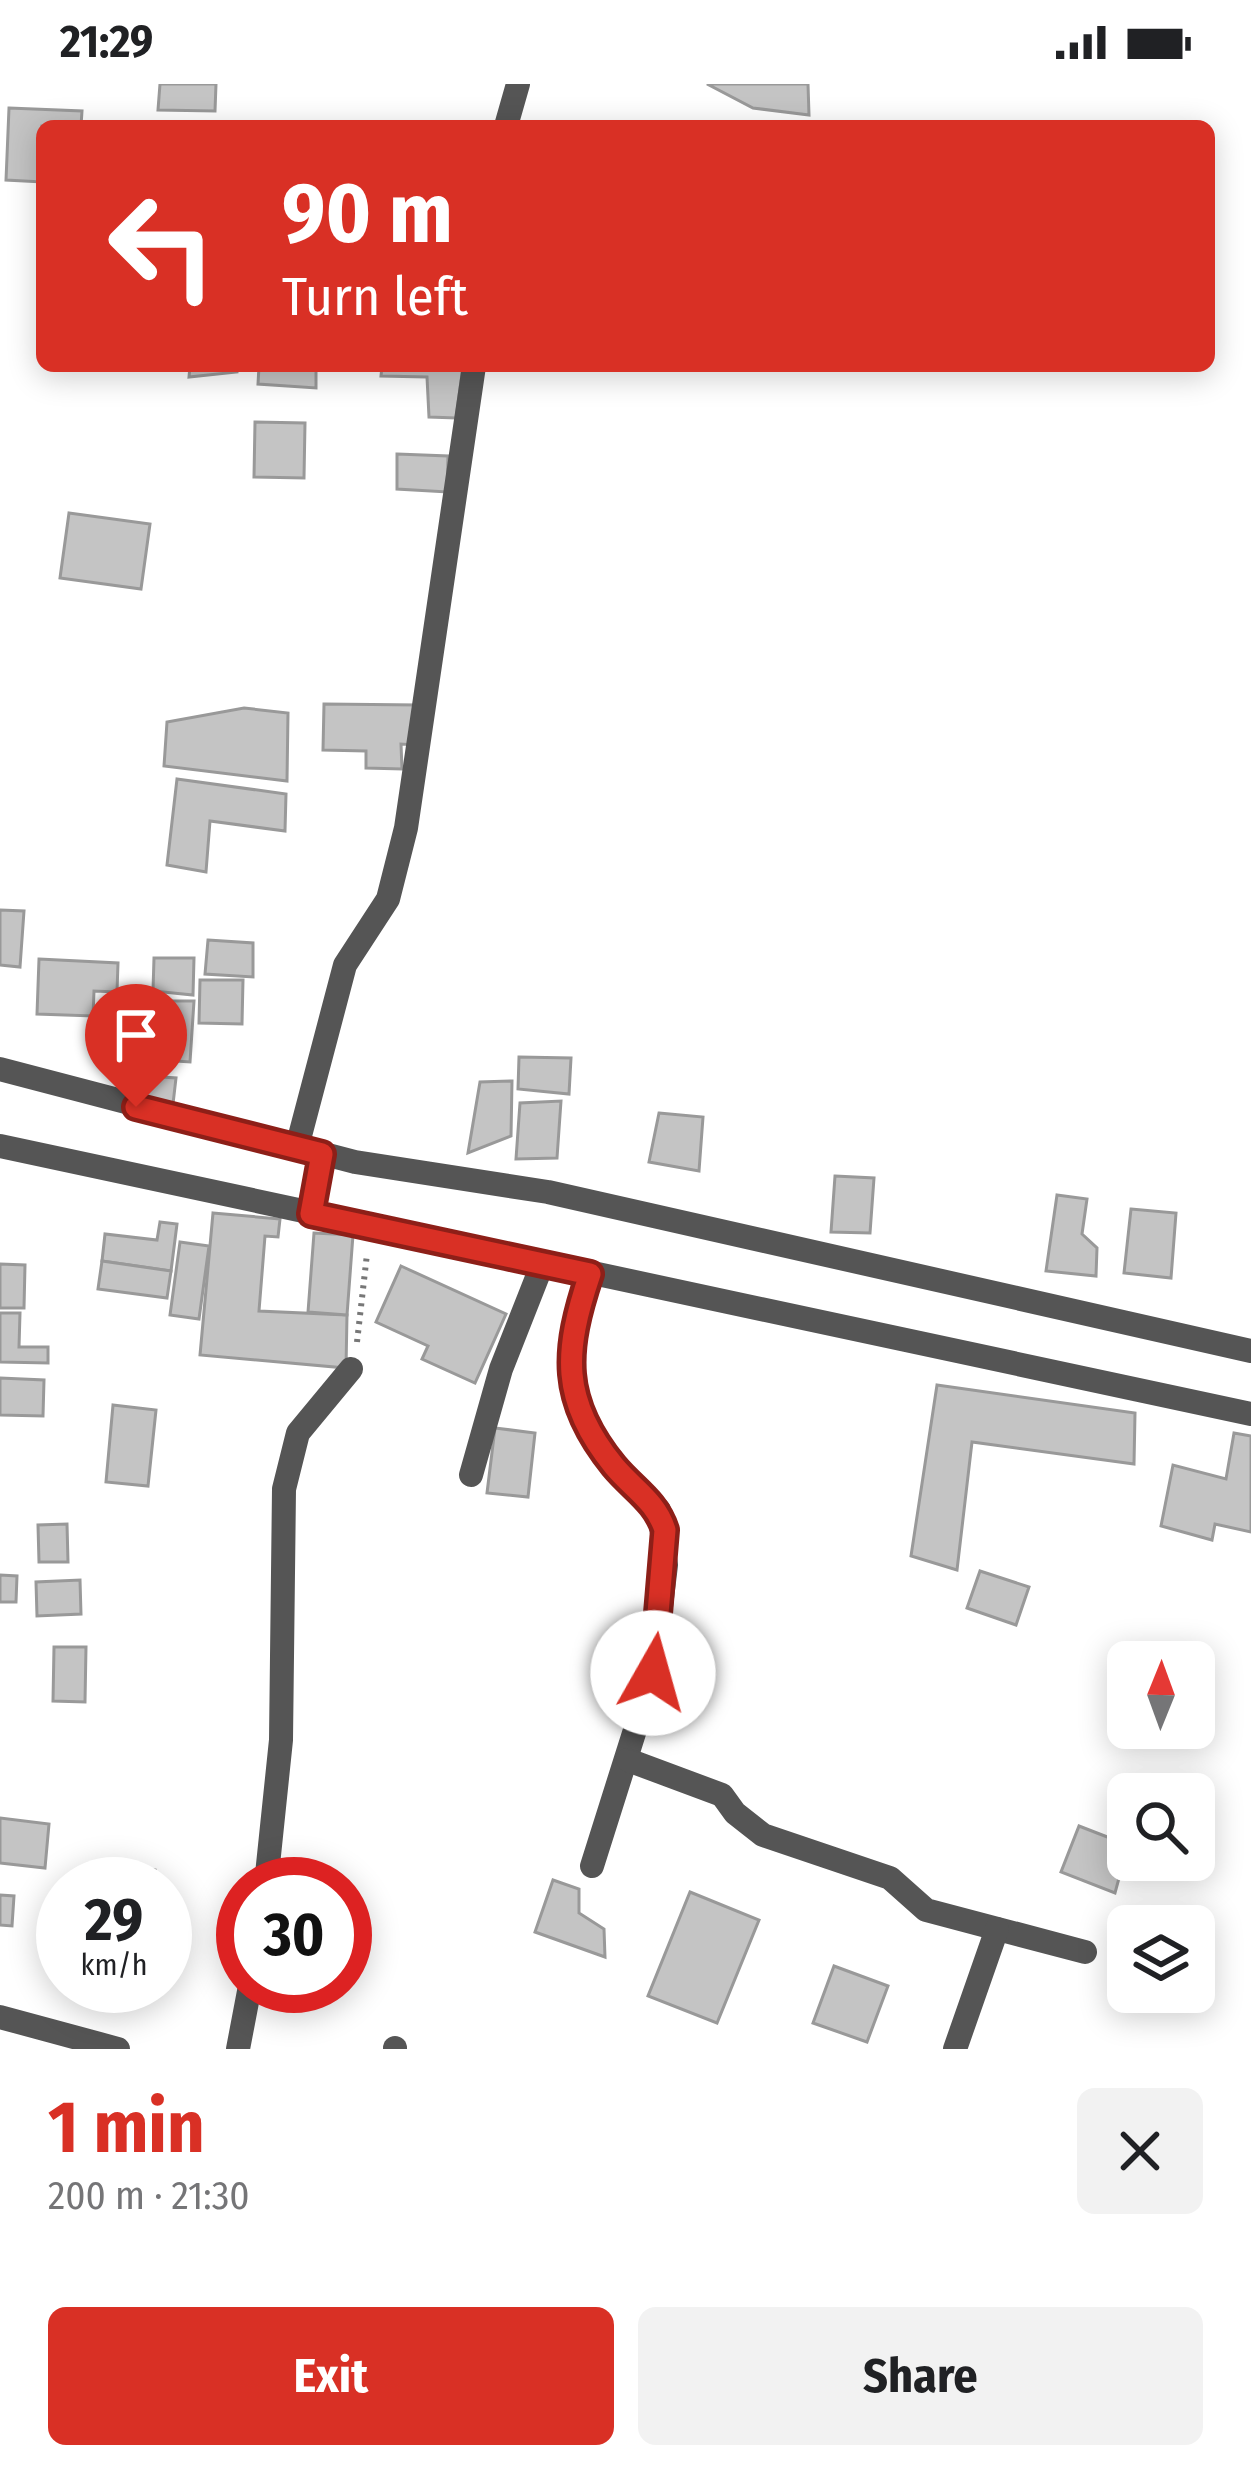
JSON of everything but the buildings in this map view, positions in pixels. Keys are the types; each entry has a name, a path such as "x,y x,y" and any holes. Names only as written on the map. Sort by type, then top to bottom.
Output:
{"street":[{"path":"508,120 518,84"},
{"path":"297,1147 345,965 388,899 406,828 473,372"},
{"path":"0,1069 322,1156 548,1192 1251,1352"},
{"path":"0,1146 1251,1414"},
{"path":"311,1210 322,1156"},
{"path":"471,1475 501,1370 542,1264"},
{"path":"590,1274 570,1348 575,1398 582,1420 615,1467 659,1510 665,1530 653,1673 592,1866"},
{"path":"269,1857 281,1740 284,1489 298,1433 351,1369"},
{"path":"628,1760 722,1795 735,1813 763,1835 890,1878 926,1910 1085,1952"},
{"path":"955,2049 997,1929"},
{"path":"238,2049 245,2013"},
{"path":"0,2017 118,2049"}],"path":[{"path":"351,1369 369,1227"}],"route":[{"path":"136,1107 322,1154 311,1214 590,1274 570,1348 570,1377 582,1420 615,1467 659,1510 665,1530 666,1565 653,1673"}]}
